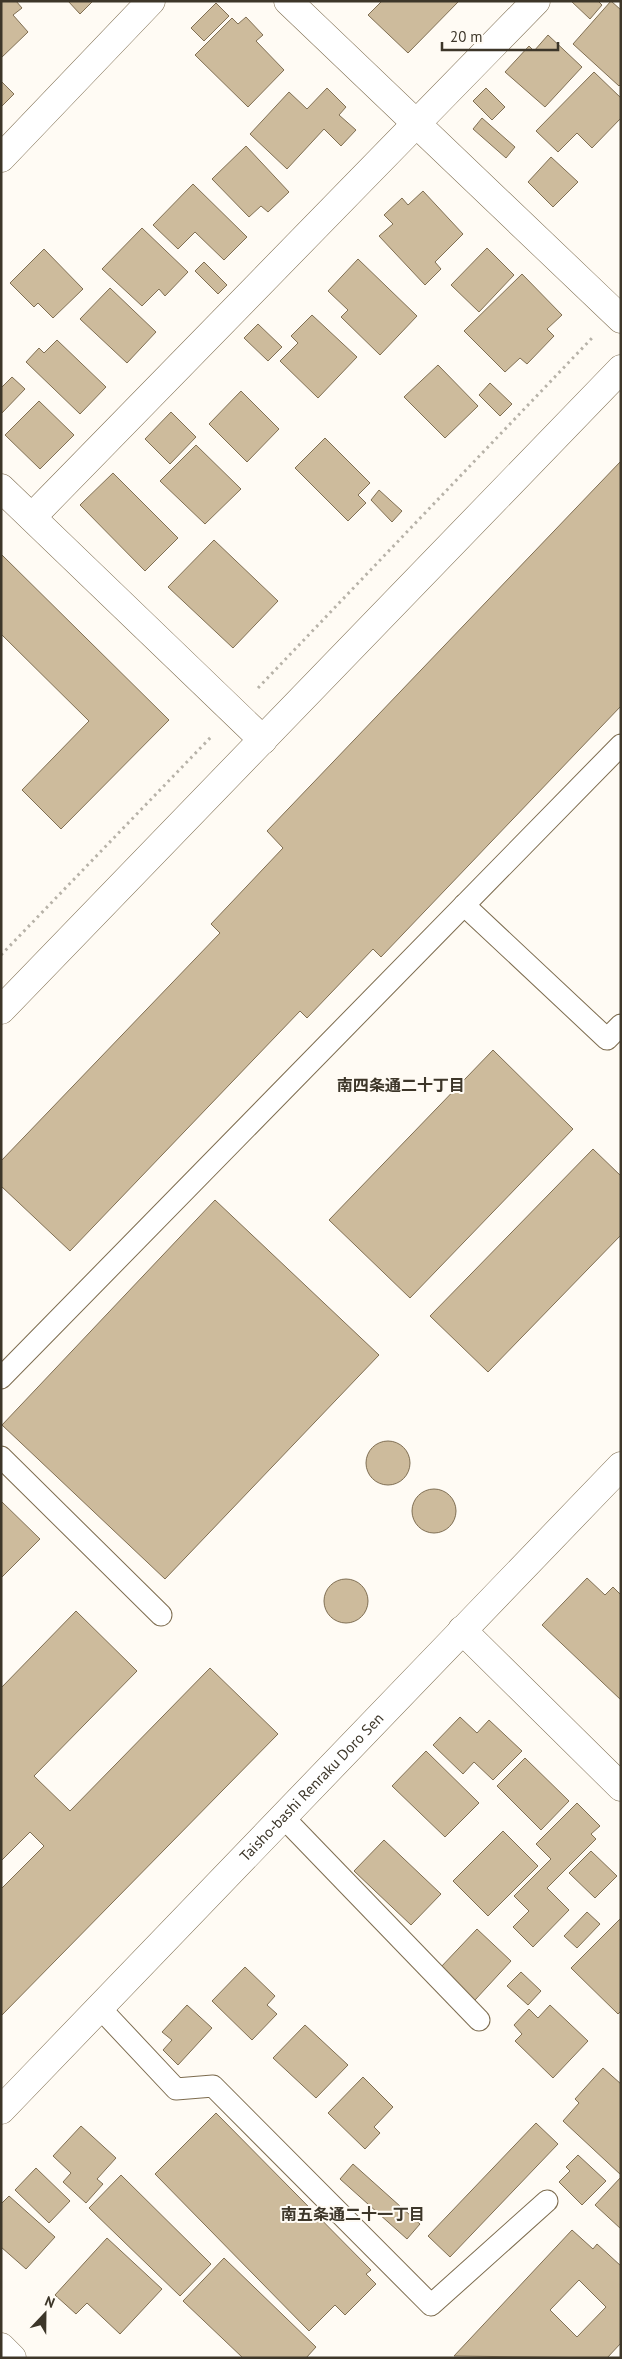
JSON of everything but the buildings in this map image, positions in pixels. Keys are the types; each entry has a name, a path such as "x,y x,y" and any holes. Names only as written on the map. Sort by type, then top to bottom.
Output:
{"street":[{"path":"1,158 151,1"},
{"path":"288,1 416,126 618,316"},
{"path":"32,517 536,1"},
{"path":"1,1010 621,369"},
{"path":"1,488 263,740"},
{"name":"Taisho-bashi Renraku Doro Sen","path":"1,2110 621,1466"},
{"path":"462,1630 621,1787"},
{"path":"1,2347 12,2358"}],"lane":[{"path":"1,1378 621,745"},
{"path":"464,905 607,1039 621,1025"},
{"path":"1,1457 161,1615"},
{"path":"283,1817 479,2020"},
{"path":"100,2008 176,2089 213,2086 431,2305 547,2201"}],"path":[{"path":"1,955 618,316"}],"district":[{"name":"南四条通二十丁目","path":"401,1085"},
{"name":"南五条通二十一丁目","path":"353,2214"}]}
